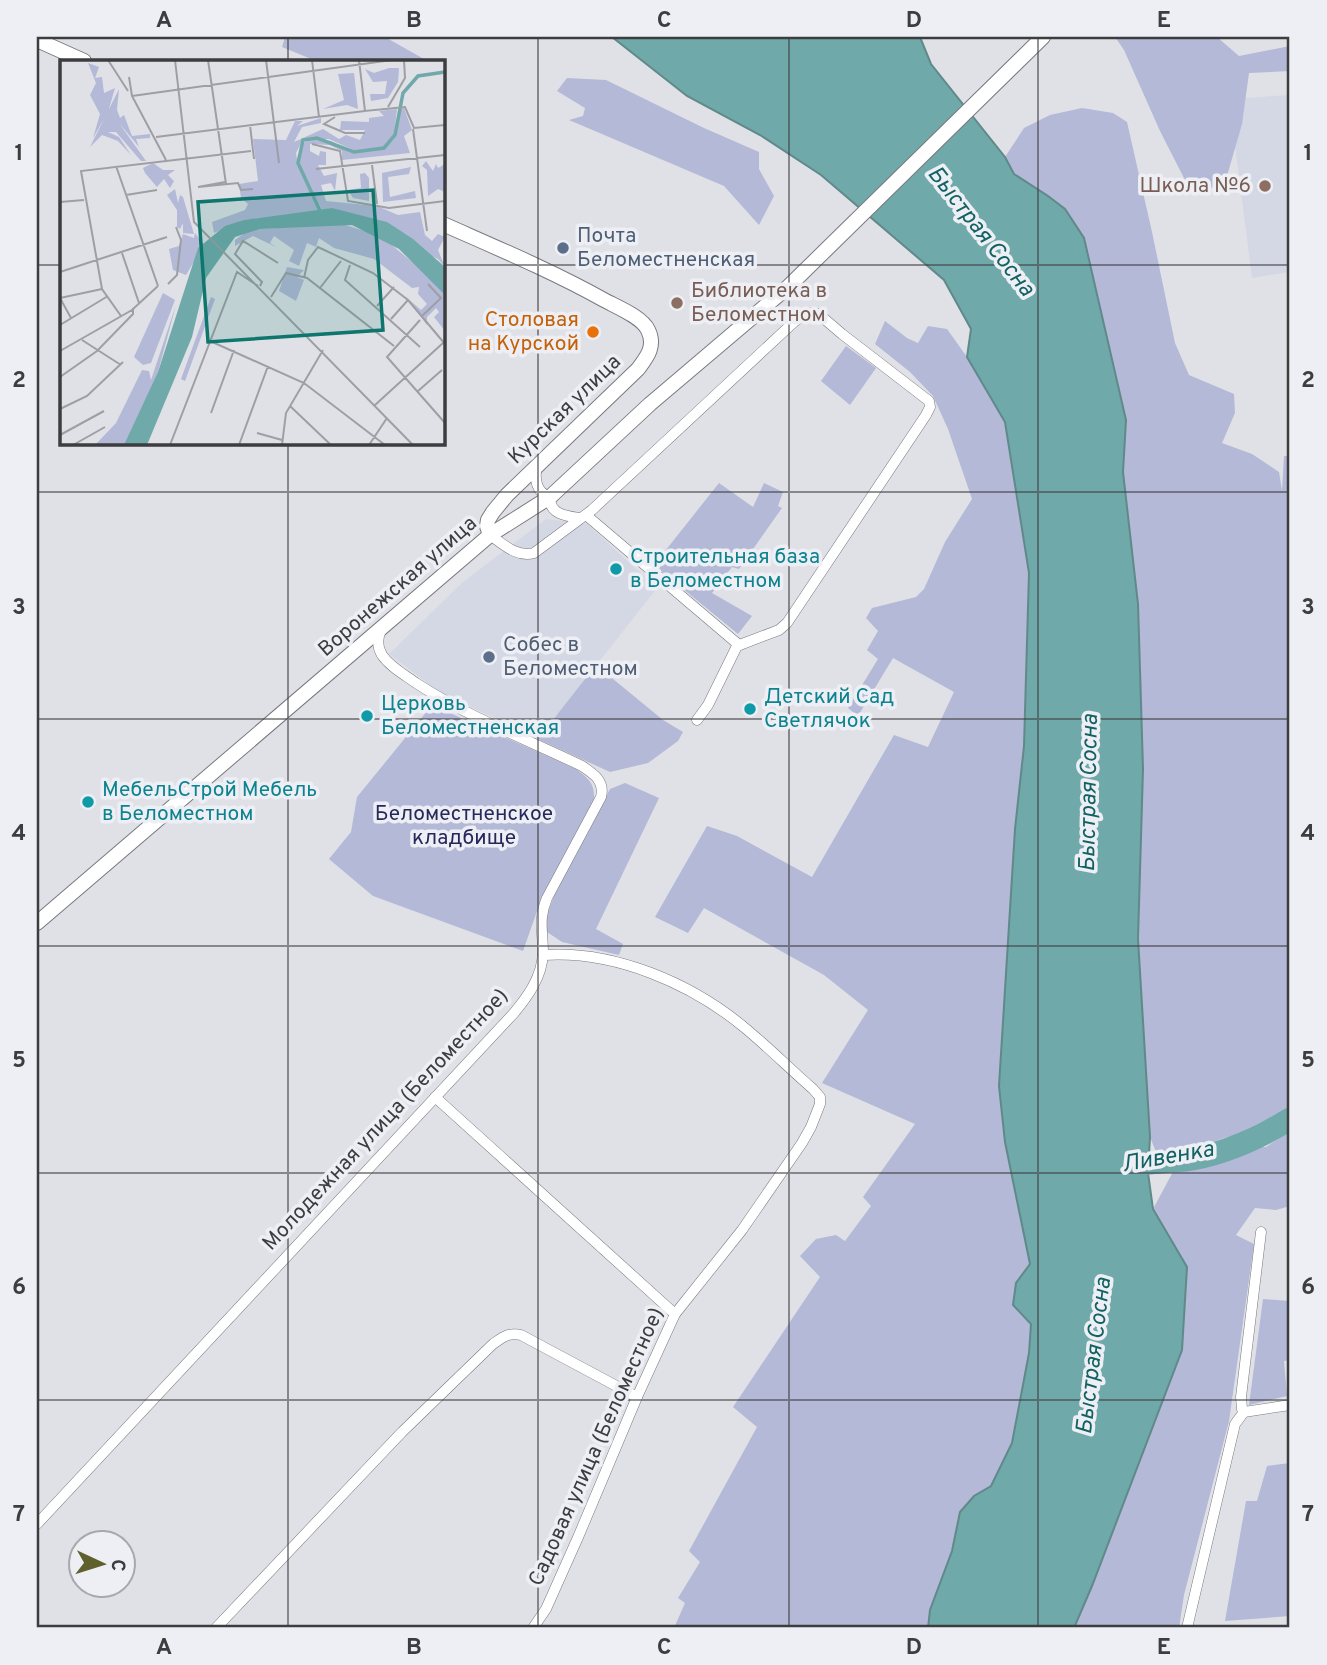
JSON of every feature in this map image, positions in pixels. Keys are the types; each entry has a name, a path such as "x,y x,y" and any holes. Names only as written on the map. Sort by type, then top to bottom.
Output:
{"street":[{"name":"Воронежская улица","path":"37,923 490,535 550,497 650,404 789,286 1043,37"},
{"path":"37,40 82,60"},
{"name":"Курская улица","path":"444,223 565,278 642,321 652,343 650,352 638,369 539,463 493,512 488,523 490,535"},
{"path":"490,535 517,553 534,552 582,517 794,322 810,313 818,313 929,401 930,407 926,415 787,623 779,631 737,646 708,705 697,720"},
{"path":"539,463 536,481 541,493 550,497 550,506 554,511 582,517 739,645"},
{"name":"Молодежная улица (Беломестное)","path":"37,1524 514,1013 538,978 543,955 543,908 601,797 598,778 582,766 451,705 408,677 382,655 378,643 382,629"},
{"name":"Садовая улица (Беломестное)","path":"533,1628 545,1609 579,1535 675,1314 742,1230 803,1143 819,1110 820,1097 744,1027 700,997 636,967 580,955 543,955"},
{"path":"435,1097 675,1314"},
{"path":"1244,1412 1241,1397 1262,1232"},
{"path":"216,1628 402,1432 493,1343 507,1335 521,1335 637,1397"},
{"path":"1187,1628 1235,1424 1244,1412 1290,1405"},
{"path":"225,1620 232,1628"}],"shaded area":[{"name":"Школа №6","path":"1290,95 1290,272 1252,278 1229,99"},
{"path":"546,519 587,524 657,588 538,739 438,691 389,654 463,582"}],"green space":[{"path":"285,37 385,37 424,60 314,60 282,47"},
{"path":"1115,37 1217,37 1239,56 1290,46 1290,71 1249,73 1242,124 1227,176 1213,188 1185,180 1124,50"},
{"path":"567,78 606,80 759,152 759,169 774,196 759,225 724,186 569,120 583,116 585,108 557,91"},
{"path":"1082,108 1113,113 1127,122 1175,343 1189,375 1234,394 1235,413 1222,443 1252,454 1279,472 1282,491 1284,456 1290,456 1290,1108 1235,1135 1187,1153 1156,1152 1150,1137 1138,939 1143,769 1138,604 1123,472 1126,420 1084,238 1048,196 1014,174 1005,157 1024,128 1050,115"},
{"path":"885,321 918,343 928,326 947,329 967,357 1005,422 1029,573 1024,746 1015,829 999,1086 1005,1142 1030,1264 1016,1283 1013,1305 1031,1324 1029,1353 1012,1443 991,1487 974,1497 960,1512 952,1551 930,1610 928,1628 674,1628 685,1603 678,1598 700,1562 689,1551 757,1427 733,1407 820,1277 800,1256 816,1239 836,1235 845,1241 871,1206 863,1197 915,1124 822,1083 868,1010 824,975 704,908 688,933 655,917 707,826 737,836 812,877 894,735 928,747 954,692 893,658 858,716 848,708 878,659 867,650 878,631 866,618 872,608 916,597 924,589 945,542 972,499 948,429 933,396 910,372 875,344"},
{"path":"846,346 876,368 850,405 821,381"},
{"path":"719,483 753,507 764,483 783,492 778,506 782,508 739,569 732,567 712,593 752,616 738,634 654,565"},
{"path":"596,665 663,720 683,732 678,741 648,763 610,772 538,739"},
{"name":"Беломестненское кладбище","path":"432,705 576,769 588,779 594,790 594,802 542,897 523,951 373,896 329,859 351,832 357,797"},
{"path":"625,783 659,798 596,929 623,944 619,955 562,942 547,932 546,917 556,891 610,789"},
{"path":"1290,1131 1290,1206 1276,1210 1255,1208 1236,1235 1254,1244 1229,1421 1184,1595 1179,1628 1074,1628 1092,1586 1187,1267 1153,1209 1175,1168 1233,1157 1254,1147 1266,1147"},
{"path":"1263,1299 1290,1301 1290,1360 1284,1361 1287,1396 1249,1405"},
{"path":"1290,1463 1290,1616 1225,1621 1246,1501 1257,1501 1267,1466"}],"water":[{"name":"Быстрая Сосна","path":"612,37 920,37 931,64 1005,157 1014,174 1065,209 1084,238 1126,420 1123,472 1138,604 1143,769 1138,939 1150,1137 1148,1173 1153,1209 1187,1267 1182,1350 1074,1628 928,1628 930,1610 952,1551 960,1512 974,1496 991,1486 1012,1443 1029,1353 1031,1324 1013,1305 1016,1283 1030,1264 1005,1142 999,1086 1015,829 1024,746 1029,573 1005,422 967,357 971,329 944,280 821,175 760,135 687,96"}],"waterway":[{"name":"Ливенка","path":"1120,1167 1185,1160 1212,1154 1253,1139 1290,1119"}],"place":[{"name":"Школа №6","path":"1265,186"},
{"name":"Почта Беломестненская","path":"563,248"},
{"name":"Библиотека в Беломестном","path":"677,303"},
{"name":"Столовая на Курской","path":"593,332"},
{"name":"Строительная база в Беломестном","path":"616,569"},
{"name":"Собес в Беломестном","path":"489,657"},
{"name":"Детский Сад Светлячок","path":"750,709"},
{"name":"Церковь Беломестненская","path":"367,716"},
{"name":"МебельСтрой Мебель в Беломестном","path":"88,802"}]}
